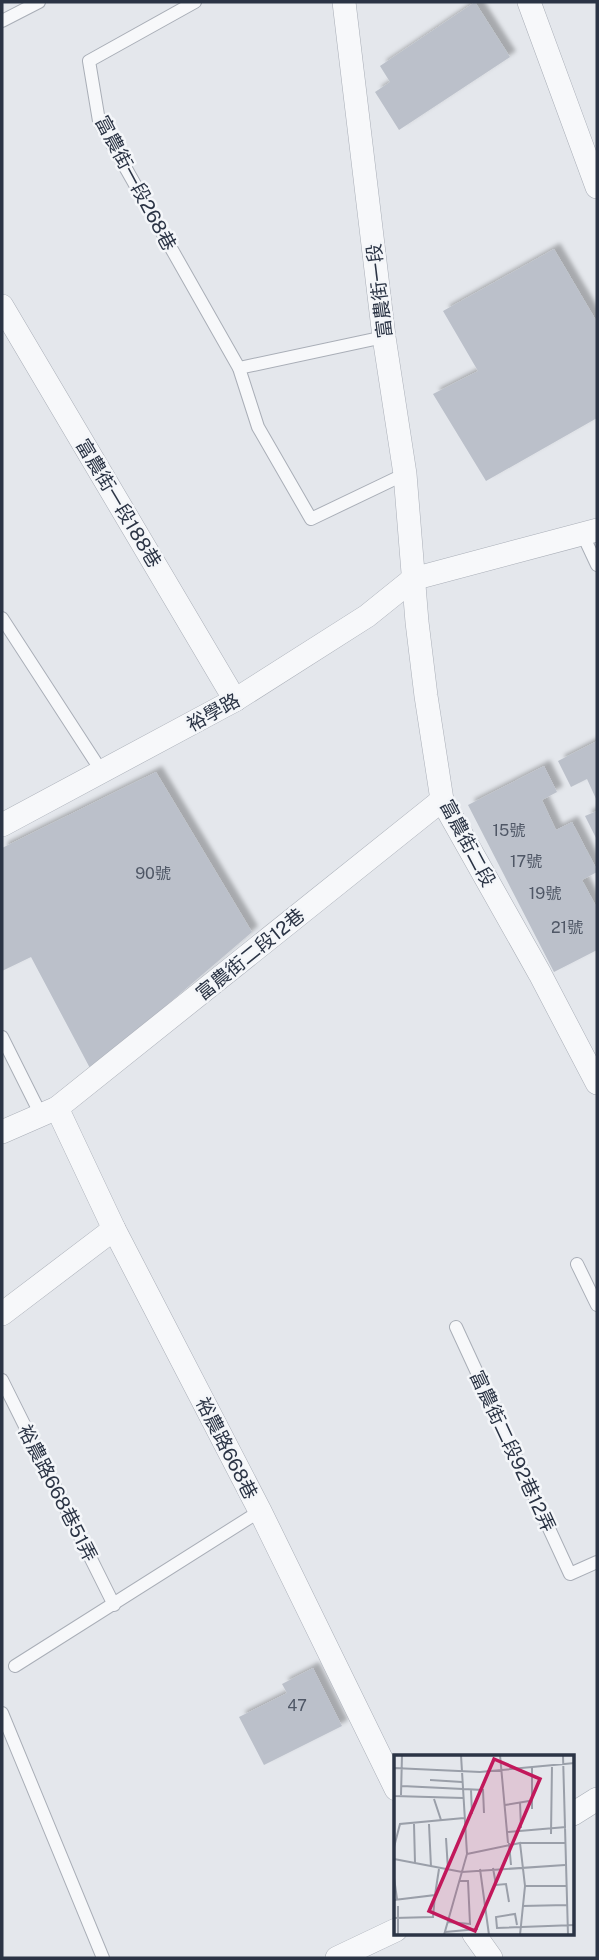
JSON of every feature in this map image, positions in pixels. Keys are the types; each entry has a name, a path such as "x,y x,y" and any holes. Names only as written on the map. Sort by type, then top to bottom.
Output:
{"street":[{"name":"富農街一段","path":"344,2 384,337 405,474 413,579"},
{"path":"529,2 597,187"},
{"name":"富農街一段188巷","path":"2,306 235,701"},
{"path":"413,579 590,532"},
{"name":"裕學路","path":"2,825 235,701 367,616 413,579"},
{"name":"富農街二段","path":"413,579 426,696 442,800 540,974 597,1083"},
{"name":"富農街二段12巷","path":"2,1132 49,1111 442,800"},
{"name":"裕農路668巷","path":"49,1111 260,1511 394,1785"},
{"path":"2,1314 114,1230"},
{"path":"574,1813 597,1799"},
{"path":"337,1958 394,1931"},
{"path":"475,1936 491,1958"}],"lane":[{"path":"2,21 39,2"},
{"name":"富農街一段268巷","path":"195,2 89,61 99,121 239,368"},
{"path":"384,337 239,368 258,427 311,519 405,474"},
{"path":"590,532 597,565"},
{"path":"2,618 102,772"},
{"path":"2,1037 49,1111"},
{"path":"577,1264 597,1305"},
{"name":"富農街二段92巷12弄","path":"456,1327 570,1574 597,1562"},
{"name":"裕農路668巷51弄","path":"2,1380 114,1605"},
{"path":"15,1666 260,1511"},
{"path":"2,1713 103,1958"}],"building":[{"path":"475,2 510,57 399,130 375,92 390,82 380,66"},
{"path":"554,249 597,322 597,418 486,481 433,394 478,371 443,311"},
{"path":"597,741 597,801 587,779 571,787 558,761"},
{"path":"544,766 557,792 542,800 556,830 572,822 597,870 582,880 597,908 597,950 554,972 468,805"},
{"path":"156,772 252,932 91,1070 31,957 2,971 2,848"},
{"path":"597,811 597,840 585,816"},
{"path":"313,1668 342,1726 264,1765 239,1717 287,1693 282,1684"}]}
